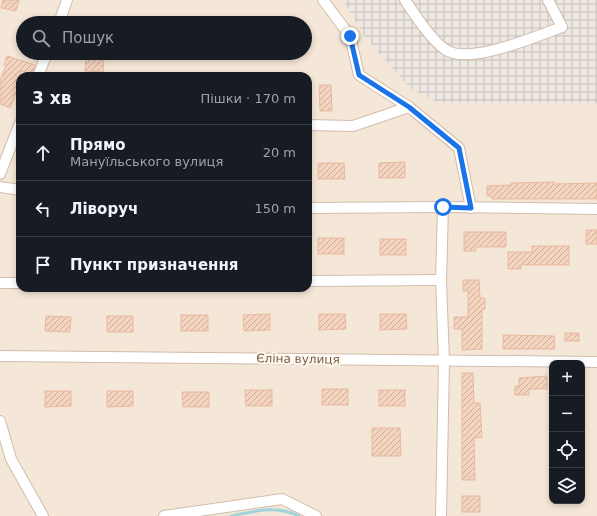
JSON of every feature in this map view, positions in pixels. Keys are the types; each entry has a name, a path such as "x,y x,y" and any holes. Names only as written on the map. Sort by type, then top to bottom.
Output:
{"street":[{"path":"61,16 67,0"},
{"path":"323,0 350,36 359,75 409,107 459,148 471,208"},
{"path":"405,0 421,25 447,51 468,55 492,51 562,27 548,0"},
{"path":"40,72 44,60"},
{"path":"312,125 353,126 409,107"},
{"path":"0,172 16,133"},
{"path":"0,187 16,189"},
{"path":"441,516 444,361 441,280 443,207"},
{"path":"312,208 443,207 597,209"},
{"path":"312,281 441,280"},
{"path":"0,283 16,283"},
{"name":"Єліна вулиця","path":"0,356 597,362"},
{"path":"0,421 11,459 43,516"},
{"path":"164,516 282,499 316,516"}],"shaded area":[{"path":"0,0 343,0 364,36 387,61 440,103 597,103 597,516 0,516"},
{"path":"343,0 597,0 597,103 440,103 410,88 364,36"}],"building":[{"path":"3,0 19,0 16,11 1,8"},
{"path":"7,56 35,65 33,72 16,72 16,93 10,108 0,104 0,80 6,66 4,65"},
{"path":"86,60 104,60 103,72 85,71"},
{"path":"319,85 331,85 332,111 320,111"},
{"path":"405,162 405,178 379,178 379,163"},
{"path":"318,163 344,163 345,179 318,179"},
{"path":"554,182 554,184 597,183 597,199 492,199 492,196 487,196 487,186 511,185 511,183"},
{"path":"586,230 597,230 597,244 586,244"},
{"path":"464,232 506,232 506,247 476,247 476,251 464,251"},
{"path":"318,238 344,238 344,254 318,254"},
{"path":"380,239 406,239 406,255 380,255"},
{"path":"532,246 569,246 569,265 521,265 521,269 508,269 508,252 532,252"},
{"path":"463,280 479,280 480,298 485,298 485,309 482,309 482,349 462,350 462,329 454,329 454,317 468,317 468,291 463,291"},
{"path":"270,314 270,330 244,331 243,315"},
{"path":"319,314 345,314 346,329 319,330"},
{"path":"380,314 406,314 407,329 380,330"},
{"path":"181,315 208,315 208,331 181,331"},
{"path":"46,316 71,317 70,332 45,331"},
{"path":"107,316 133,316 133,332 107,332"},
{"path":"565,333 579,333 579,341 565,341"},
{"path":"503,335 554,336 555,349 503,349"},
{"path":"462,373 473,373 474,403 480,403 482,437 474,438 475,480 462,480"},
{"path":"547,376 547,389 529,389 529,395 515,395 515,386 519,386 519,378"},
{"path":"322,389 348,389 348,405 322,405"},
{"path":"245,390 272,390 272,406 246,406"},
{"path":"379,390 405,390 405,406 379,406"},
{"path":"45,391 71,391 71,406 45,407"},
{"path":"107,391 133,391 133,406 107,407"},
{"path":"182,392 209,392 209,407 183,407"},
{"path":"372,428 400,428 401,456 372,456"},
{"path":"462,496 480,496 480,512 462,512"}],"waterway":[{"path":"231,516 265,510 282,511 299,516"}],"route":[{"path":"350,36 359,75 409,107 459,148 471,208 443,207"}]}
